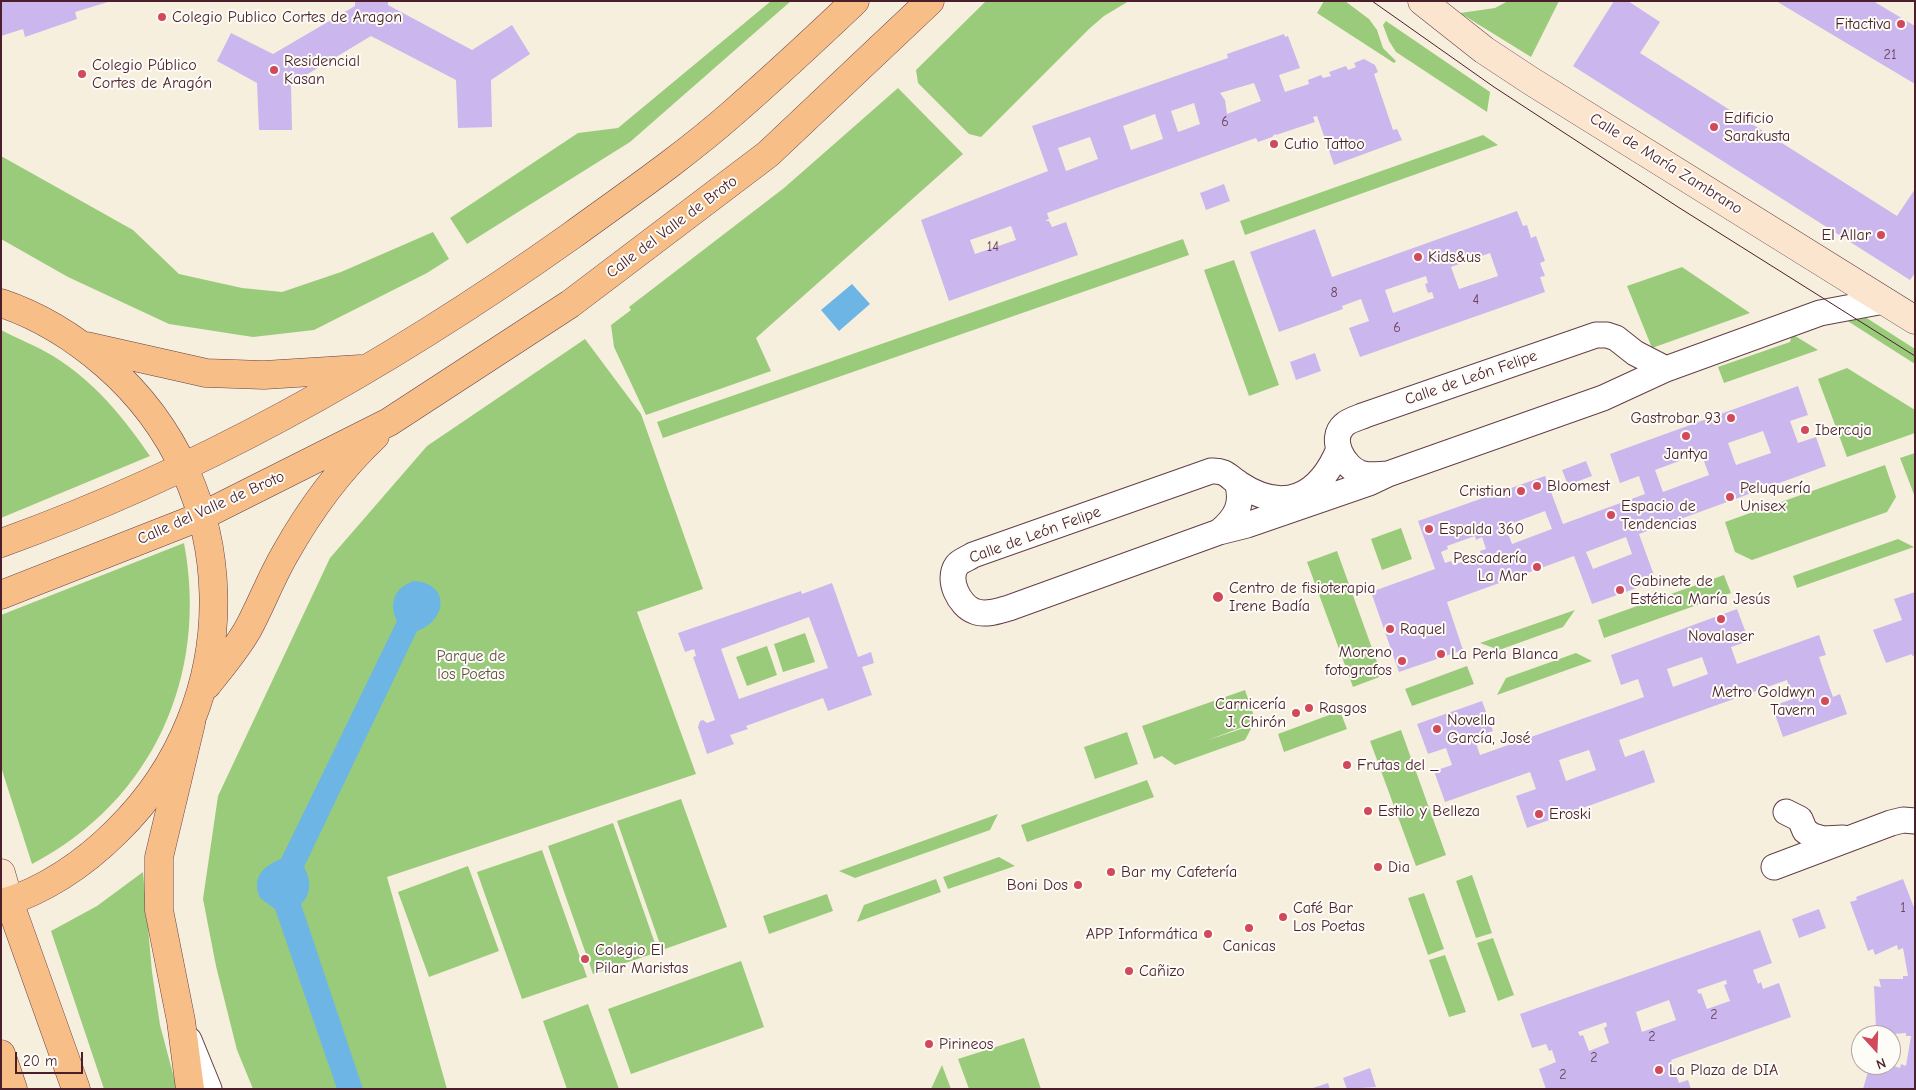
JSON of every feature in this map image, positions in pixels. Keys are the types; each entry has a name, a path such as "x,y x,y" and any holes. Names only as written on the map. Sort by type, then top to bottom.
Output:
{"main road":[{"path":"1,543 88,509 184,467 371,368 476,302 638,188 733,113 855,1"},
{"name":"Calle del Valle de Broto","path":"1,595 202,516 389,422 570,304 768,154 930,1"},
{"name":"Calle de María Zambrano","path":"1422,1 1484,50 1531,81 1915,320"},
{"path":"5,903 55,880 98,850 136,813 168,770 191,723 203,690 211,653 214,621 213,575 202,516 184,467 157,421 123,380 83,346 50,325 6,303"},
{"path":"83,346 206,373 264,375 371,368"},
{"name":"Calle del Valle de Broto","path":"203,690 232,654 248,629 284,555 314,508 353,459 389,422"},
{"path":"190,1089 181,1021 159,910 159,857 191,723"},
{"path":"1,873 5,903 76,1089"},
{"path":"1,1054 12,1089"},
{"path":"1,1072 12,1089"}],"street":[{"name":"Calle de León Felipe","path":"1820,313 1836,297 1840,272"},
{"name":"Calle de León Felipe","path":"1339,449 1332,465 1323,478 1310,491 1298,496 1285,500 1273,499 1237,482 1221,470 1212,471 974,555 957,565 953,576 956,591 963,605 975,612 992,613 1219,532 1302,507 1388,474 1603,398 1666,369 1820,313 1884,301"},
{"name":"Calle de León Felipe","path":"1388,474 1359,473 1345,461 1339,449 1338,433 1344,425 1365,415 1596,335 1607,335 1666,369"},
{"name":"Calle de León Felipe","path":"1603,398 1617,386 1623,377 1626,360 1622,344"},
{"name":"Calle de León Felipe","path":"1219,532 1230,523 1237,512 1241,495 1237,482"},
{"path":"1786,812 1800,819 1805,831 1812,836 1823,839 1851,837"},
{"path":"1774,867 1851,837 1903,820 1915,821"},
{"path":"181,1021 209,1089"}],"green space":[{"path":"771,1 791,1 630,142 467,244 450,218 578,133 618,128"},
{"path":"986,1 1129,1 1104,16 1089,29 981,137 969,134 918,83 916,70"},
{"path":"1324,1 1345,1 1369,19 1377,30 1383,48 1396,61 1394,63 1317,13"},
{"path":"1508,1 1559,1 1531,57 1460,13 1495,8"},
{"path":"1386,21 1490,92 1487,112 1396,52 1389,41 1383,25"},
{"path":"898,88 963,154 756,338 771,371 646,415 614,347 611,325 631,310 629,307 784,188"},
{"path":"1483,135 1498,145 1245,235 1240,221"},
{"path":"1,156 133,230 179,274 242,288 282,292 341,272 433,232 449,259 427,273 314,330 253,337 169,324 68,277 1,239"},
{"path":"1183,239 1189,255 663,438 657,422"},
{"path":"1234,260 1279,385 1249,396 1204,270"},
{"path":"1682,267 1750,313 1652,348 1627,286"},
{"path":"1862,315 1915,349 1915,364 1846,320"},
{"path":"1,330 47,352 81,376 107,401 150,456 1,518"},
{"path":"1792,334 1818,350 1724,383 1718,367 1790,342"},
{"name":"Parque de los Poetas","path":"585,339 641,414 703,589 637,612 696,774 387,877 447,1089 253,1089 237,1050 216,966 203,899 218,796 330,558 427,446"},
{"path":"1847,368 1915,410 1915,433 1847,457 1818,379"},
{"path":"1915,453 1915,497 1900,458"},
{"path":"1885,465 1896,497 1887,512 1752,560 1735,552 1725,522"},
{"path":"1401,528 1412,559 1382,570 1371,539"},
{"path":"1898,539 1914,547 1797,588 1793,576"},
{"path":"184,543 190,592 188,640 179,686 163,729 140,770 110,806 74,838 32,864 1,767 1,615"},
{"path":"1337,551 1382,676 1353,687 1307,562"},
{"path":"1724,575 1731,593 1604,638 1598,620"},
{"path":"1575,610 1563,627 1499,650 1480,643"},
{"path":"805,633 815,662 783,672 774,644"},
{"path":"767,646 777,675 747,686 736,657"},
{"path":"1576,653 1592,661 1497,695 1506,678"},
{"path":"1467,666 1474,684 1412,706 1405,689"},
{"path":"1245,690 1256,722 1208,740 1253,725 1245,740 1175,765 1162,756 1154,759 1142,726"},
{"path":"1340,711 1347,729 1284,752 1278,734"},
{"path":"1401,730 1446,855 1416,866 1370,741"},
{"path":"1127,732 1138,764 1095,779 1084,747"},
{"path":"1147,780 1154,797 1027,842 1021,825"},
{"path":"681,799 727,927 662,950 617,821"},
{"path":"998,814 990,830 855,878 839,871"},
{"path":"613,823 658,952 593,974 548,846"},
{"path":"542,850 587,977 522,999 477,872"},
{"path":"999,857 1015,866 948,889 943,877"},
{"path":"468,866 499,951 429,977 398,892"},
{"path":"143,872 152,972 160,1025 177,1089 104,1089 51,931 97,906"},
{"path":"1472,875 1492,933 1476,938 1456,881"},
{"path":"936,879 941,892 857,922 864,905"},
{"path":"1424,893 1444,949 1428,955 1408,898"},
{"path":"827,894 833,911 769,934 763,916"},
{"path":"1493,938 1514,995 1498,1001 1477,943"},
{"path":"1445,955 1466,1012 1449,1017 1429,960"},
{"path":"741,961 764,1027 631,1074 608,1009"},
{"path":"588,1004 619,1089 567,1089 543,1021"},
{"path":"1024,1038 1041,1089 969,1089 958,1059"},
{"path":"942,1065 951,1089 931,1089"}],"water":[{"path":"852,284 870,304 839,331 821,310"},
{"path":"414,581 426,583 434,588 439,595 441,603 439,611 435,619 417,631 304,867 308,876 309,891 301,904 363,1089 337,1089 275,909 260,898 257,884 260,874 264,869 281,859 397,621 393,608 395,596 402,587"}],"building":[{"path":"1,1 108,2 75,12 77,19 25,37 23,29 1,36"},
{"name":"Residencial Kasan","path":"355,1 388,1 388,5 472,50 512,25 530,54 491,80 492,127 458,128 456,80 371,36 291,84 292,130 259,130 257,83 217,61 231,33 273,54 355,6"},
{"name":"Edificio Sarakusta","path":"1614,1 1628,1 1660,22 1640,53 1897,216 1915,189 1915,273 1910,280 1573,66"},
{"path":"1776,1 1873,1 1915,26 1915,84"},
{"path":"1284,34 1285,37 1288,36 1300,68 1279,75 1285,92 1309,84 1308,80 1321,75 1323,78 1331,76 1329,72 1346,66 1348,70 1356,67 1354,63 1364,59 1375,65 1378,72 1374,74 1393,130 1397,129 1402,140 1334,165 1317,116 1313,117 1315,122 1275,134 1258,142 1256,138 1253,139 1047,213 1049,219 1045,221 1049,221 1052,227 1066,222 1078,255 949,301 921,220 1048,171 1032,126 1228,58 1227,54","holes":["1254,83 1261,101 1227,114 1225,100 1220,93","1194,103 1200,124 1178,132 1171,111","1155,114 1163,139 1131,150 1123,126","1090,137 1098,159 1066,171 1058,148","1011,226 1016,240 975,254 970,240"]},
{"path":"1224,184 1230,201 1206,210 1200,193"},
{"path":"1517,211 1523,226 1527,225 1531,238 1536,236 1545,261 1540,263 1545,276 1540,277 1545,292 1360,357 1349,328 1369,321 1361,299 1342,306 1343,309 1279,332 1250,252 1315,229 1332,277","holes":["1490,253 1498,276 1459,289 1451,267","1426,276 1428,283 1425,284 1428,293 1432,292 1434,298 1393,313 1385,290"]},
{"path":"1315,353 1321,371 1296,380 1290,362"},
{"path":"1798,386 1808,415 1790,421 1798,443 1816,437 1826,466 1639,534 1656,581 1592,604 1574,556 1447,602 1463,650 1399,672 1371,592 1435,569 1418,521 1545,476 1563,524 1645,494 1639,476 1620,483 1610,454","holes":["1763,431 1771,453 1736,465 1728,443","1701,453 1709,475 1663,492 1655,470","1545,511 1552,529 1512,544 1505,526","1475,536 1476,540 1482,537 1486,549 1480,551 1481,555 1453,565 1451,561 1445,563 1441,552 1448,549 1447,546","1626,537 1632,554 1593,569 1586,552"]},
{"path":"1586,461 1592,476 1568,485 1562,470"},
{"path":"832,583 858,657 871,652 874,663 862,667 872,695 828,711 823,698 746,726 748,729 730,735 734,744 707,754 698,727 700,721 703,720 707,723 715,720 693,657 696,656 694,649 685,652 678,633 801,591 802,594","holes":["809,617 828,668 739,699 721,649"]},
{"path":"1915,592 1915,655 1912,656 1912,654 1886,663 1873,630 1902,620 1894,599"},
{"path":"1737,609 1749,641 1731,647 1737,664 1819,635 1826,655 1819,657 1829,686 1833,697 1840,694 1847,714 1783,737 1772,706 1793,699 1787,680 1619,740 1625,757 1644,750 1655,782 1527,828 1516,796 1536,789 1530,772 1445,802 1434,771 1452,765 1446,748 1428,754 1417,724 1482,701 1493,731 1474,737 1480,755 1644,697 1638,679 1621,685 1611,655","holes":["1702,657 1708,674 1673,687 1667,669","1589,750 1596,770 1566,781 1559,760"]},
{"path":"1903,879 1915,910 1915,1089 1863,1089 1867,1075 1901,1075 1901,1064 1906,1066 1911,1036 1906,1036 1906,1033 1901,1033 1901,1025 1876,1025 1874,986 1881,987 1879,979 1903,979 1903,976 1908,976 1903,948 1898,950 1897,945 1875,955 1873,949 1868,951 1850,902 1857,900 1856,897"},
{"path":"1819,909 1826,928 1799,938 1792,919"},
{"path":"1760,930 1772,963 1753,970 1758,984 1761,982 1763,989 1779,983 1791,1017 1671,1060 1679,1083 1688,1080 1691,1089 1546,1089 1539,1069 1556,1062 1552,1050 1549,1051 1546,1044 1532,1048 1520,1014","holes":["1726,980 1727,984 1724,985 1730,1001 1707,1009 1701,993 1699,994 1697,990","1669,1000 1676,1020 1642,1032 1636,1012","1606,1022 1607,1026 1604,1028 1609,1043 1589,1051 1583,1035 1580,1036 1578,1032"]},
{"path":"1370,1068 1376,1087 1347,1089 1343,1078"},
{"path":"1328,1083 1330,1089 1313,1089 1313,1088"}],"tram line":[{"path":"1372,1 1494,87 1678,207 1915,356"}],"place":[{"name":"Colegio Publico Cortes de Aragon","path":"162,17"},
{"name":"Fitactiva","path":"1901,24"},
{"name":"Residencial Kasan","path":"274,70"},
{"name":"Colegio Público Cortes de Aragón","path":"82,74"},
{"name":"Edificio Sarakusta","path":"1714,127"},
{"name":"Cutio Tattoo","path":"1274,144"},
{"name":"El Allar","path":"1881,235"},
{"name":"Kids&us","path":"1418,257"},
{"name":"Gastrobar 93","path":"1731,418"},
{"name":"Ibercaja","path":"1805,430"},
{"name":"Jantya","path":"1686,436"},
{"name":"Bloomest","path":"1537,486"},
{"name":"Cristian","path":"1521,491"},
{"name":"Peluquería Unisex","path":"1730,497"},
{"name":"Espacio de Tendencias","path":"1611,515"},
{"name":"Espalda 360","path":"1429,529"},
{"name":"Pescadería La Mar","path":"1537,567"},
{"name":"Gabinete de Estética María Jesús","path":"1620,590"},
{"name":"Centro de fisioterapia Irene Badía","path":"1218,597"},
{"name":"Novalaser","path":"1721,619"},
{"name":"Raquel","path":"1390,629"},
{"name":"La Perla Blanca","path":"1441,654"},
{"name":"Moreno fotografos","path":"1402,661"},
{"name":"Metro Goldwyn Tavern","path":"1825,701"},
{"name":"Rasgos","path":"1309,708"},
{"name":"Carnicería J. Chirón","path":"1296,713"},
{"name":"Novella García, José","path":"1437,729"},
{"name":"Frutas del _","path":"1347,765"},
{"name":"Estilo y Belleza","path":"1368,811"},
{"name":"Eroski","path":"1539,814"},
{"name":"Dia","path":"1378,867"},
{"name":"Bar my Cafetería","path":"1111,872"},
{"name":"Boni Dos","path":"1078,885"},
{"name":"Café Bar Los Poetas","path":"1283,917"},
{"name":"Canicas","path":"1249,928"},
{"name":"APP Informática","path":"1208,934"},
{"name":"Colegio El Pilar Maristas","path":"585,959"},
{"name":"Cañizo","path":"1129,971"},
{"name":"Pirineos","path":"929,1044"},
{"name":"La Plaza de DIA","path":"1659,1070"}]}
